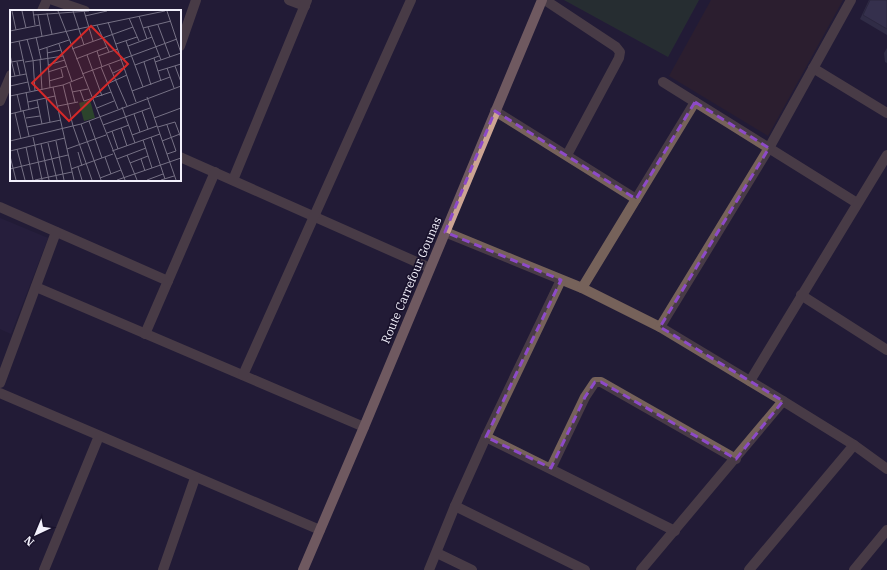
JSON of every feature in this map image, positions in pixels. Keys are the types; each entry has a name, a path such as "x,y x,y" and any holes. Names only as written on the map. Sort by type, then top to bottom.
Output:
{"main road":[{"name":"Route Carrefour Gounas","path":"303,570 542,0"}],"street":[{"path":"42,10 47,0"},
{"path":"53,0 82,10"},
{"path":"181,41 196,0"},
{"path":"233,180 306,3 289,0"},
{"path":"243,374 410,0"},
{"path":"545,0 616,47 620,52 619,58 567,155"},
{"path":"660,327 768,148 851,0"},
{"path":"813,68 887,113"},
{"path":"0,101 7,79"},
{"path":"663,82 857,204"},
{"path":"582,288 695,102"},
{"path":"495,111 636,199"},
{"path":"750,381 887,155"},
{"path":"181,157 430,268"},
{"path":"145,334 215,172"},
{"path":"0,207 168,281"},
{"path":"0,383 56,232"},
{"path":"445,232 582,288 660,327 854,445 887,469"},
{"path":"429,570 455,506 486,437 561,280"},
{"path":"36,287 243,374 364,427"},
{"path":"801,295 887,350"},
{"path":"551,468 585,397 595,382 601,382 736,459"},
{"path":"0,393 195,478 320,530"},
{"path":"641,570 736,459 783,401"},
{"path":"44,570 99,436"},
{"path":"486,437 675,530"},
{"path":"749,570 854,445"},
{"path":"163,570 195,478"},
{"path":"455,506 585,570"},
{"path":"854,570 887,530"},
{"path":"437,553 472,570"}],"highlighted area":[{"path":"695,102 769,148 660,327 783,401 736,459 601,382 595,382 585,397 551,468 486,437 561,280 445,232 495,111 636,199"}],"shaded area":[{"path":"711,0 843,0 768,136 669,76"},
{"path":"0,218 48,238 11,334 0,329"}],"green space":[{"path":"564,0 699,0 668,57"}],"building":[{"path":"870,0 887,0 887,29 863,15"}]}
